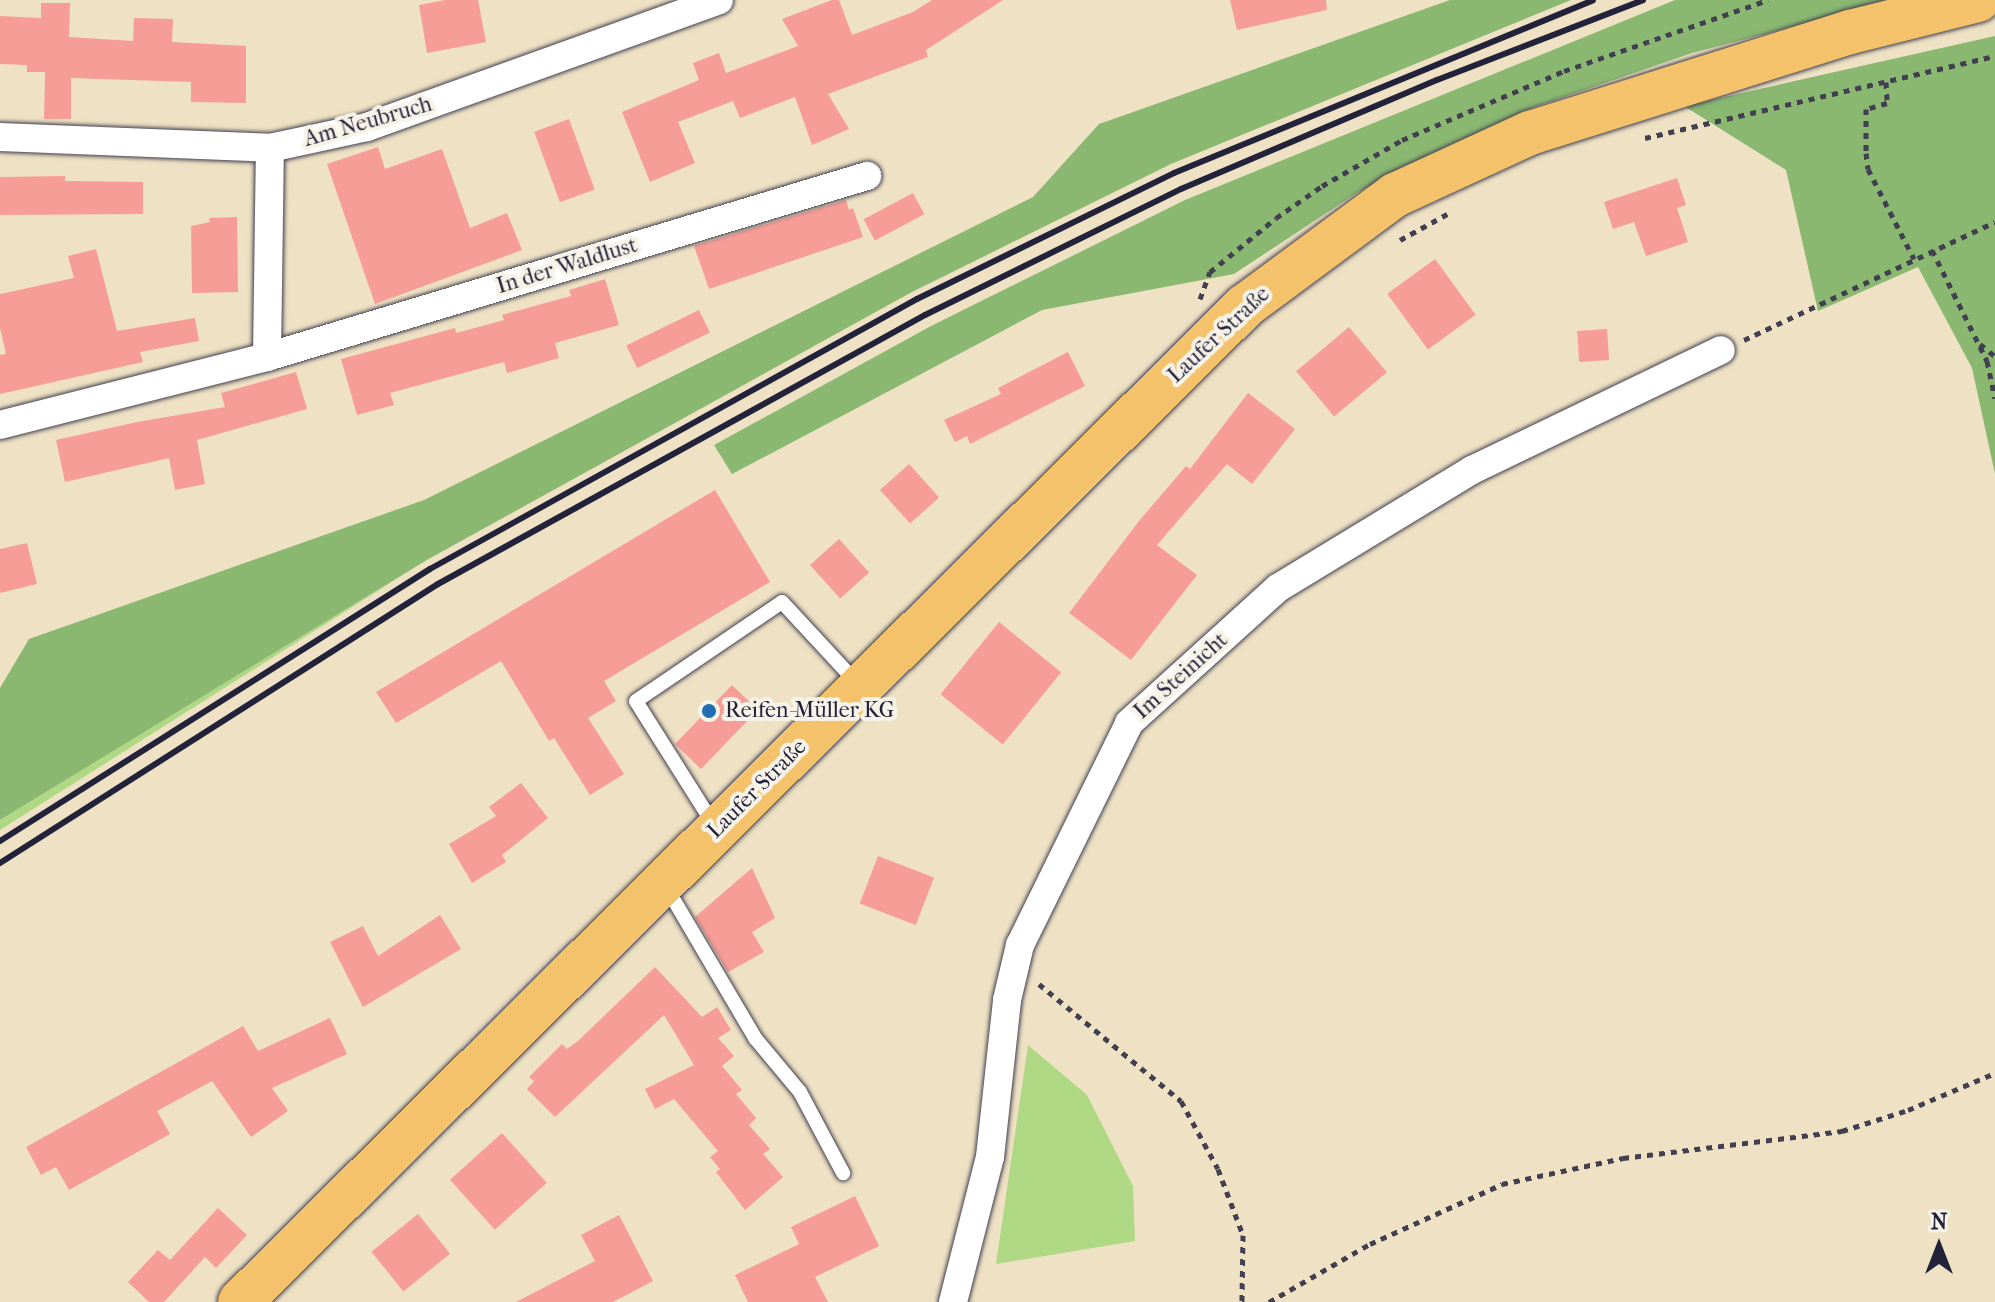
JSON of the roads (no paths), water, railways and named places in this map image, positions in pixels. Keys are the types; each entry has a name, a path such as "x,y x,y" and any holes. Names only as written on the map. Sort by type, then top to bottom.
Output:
{"main road":[{"name":"Laufer Straße","path":"240,1302 1245,306 1395,195 1530,133 1850,32 1978,0"}],"street":[{"name":"Am Neubruch","path":"0,137 270,148 367,127 719,0"},
{"path":"267,357 270,148"},
{"name":"In der Waldlust","path":"0,425 267,357 867,176"},
{"name":"Im Steinicht","path":"953,1302 990,1157 1007,1000 1020,945 1129,723 1278,588 1472,470 1721,350"}],"lane":[{"path":"716,829 636,701 782,602 860,686"},
{"path":"663,881 755,1038 800,1092 843,1173"}],"railway":[{"path":"0,841 430,569 917,299 1174,173 1593,0"},
{"path":"0,863 438,584 925,315 1181,189 1437,80 1643,0"}],"place":[{"name":"Reifen-Müller KG","path":"709,711"}]}
